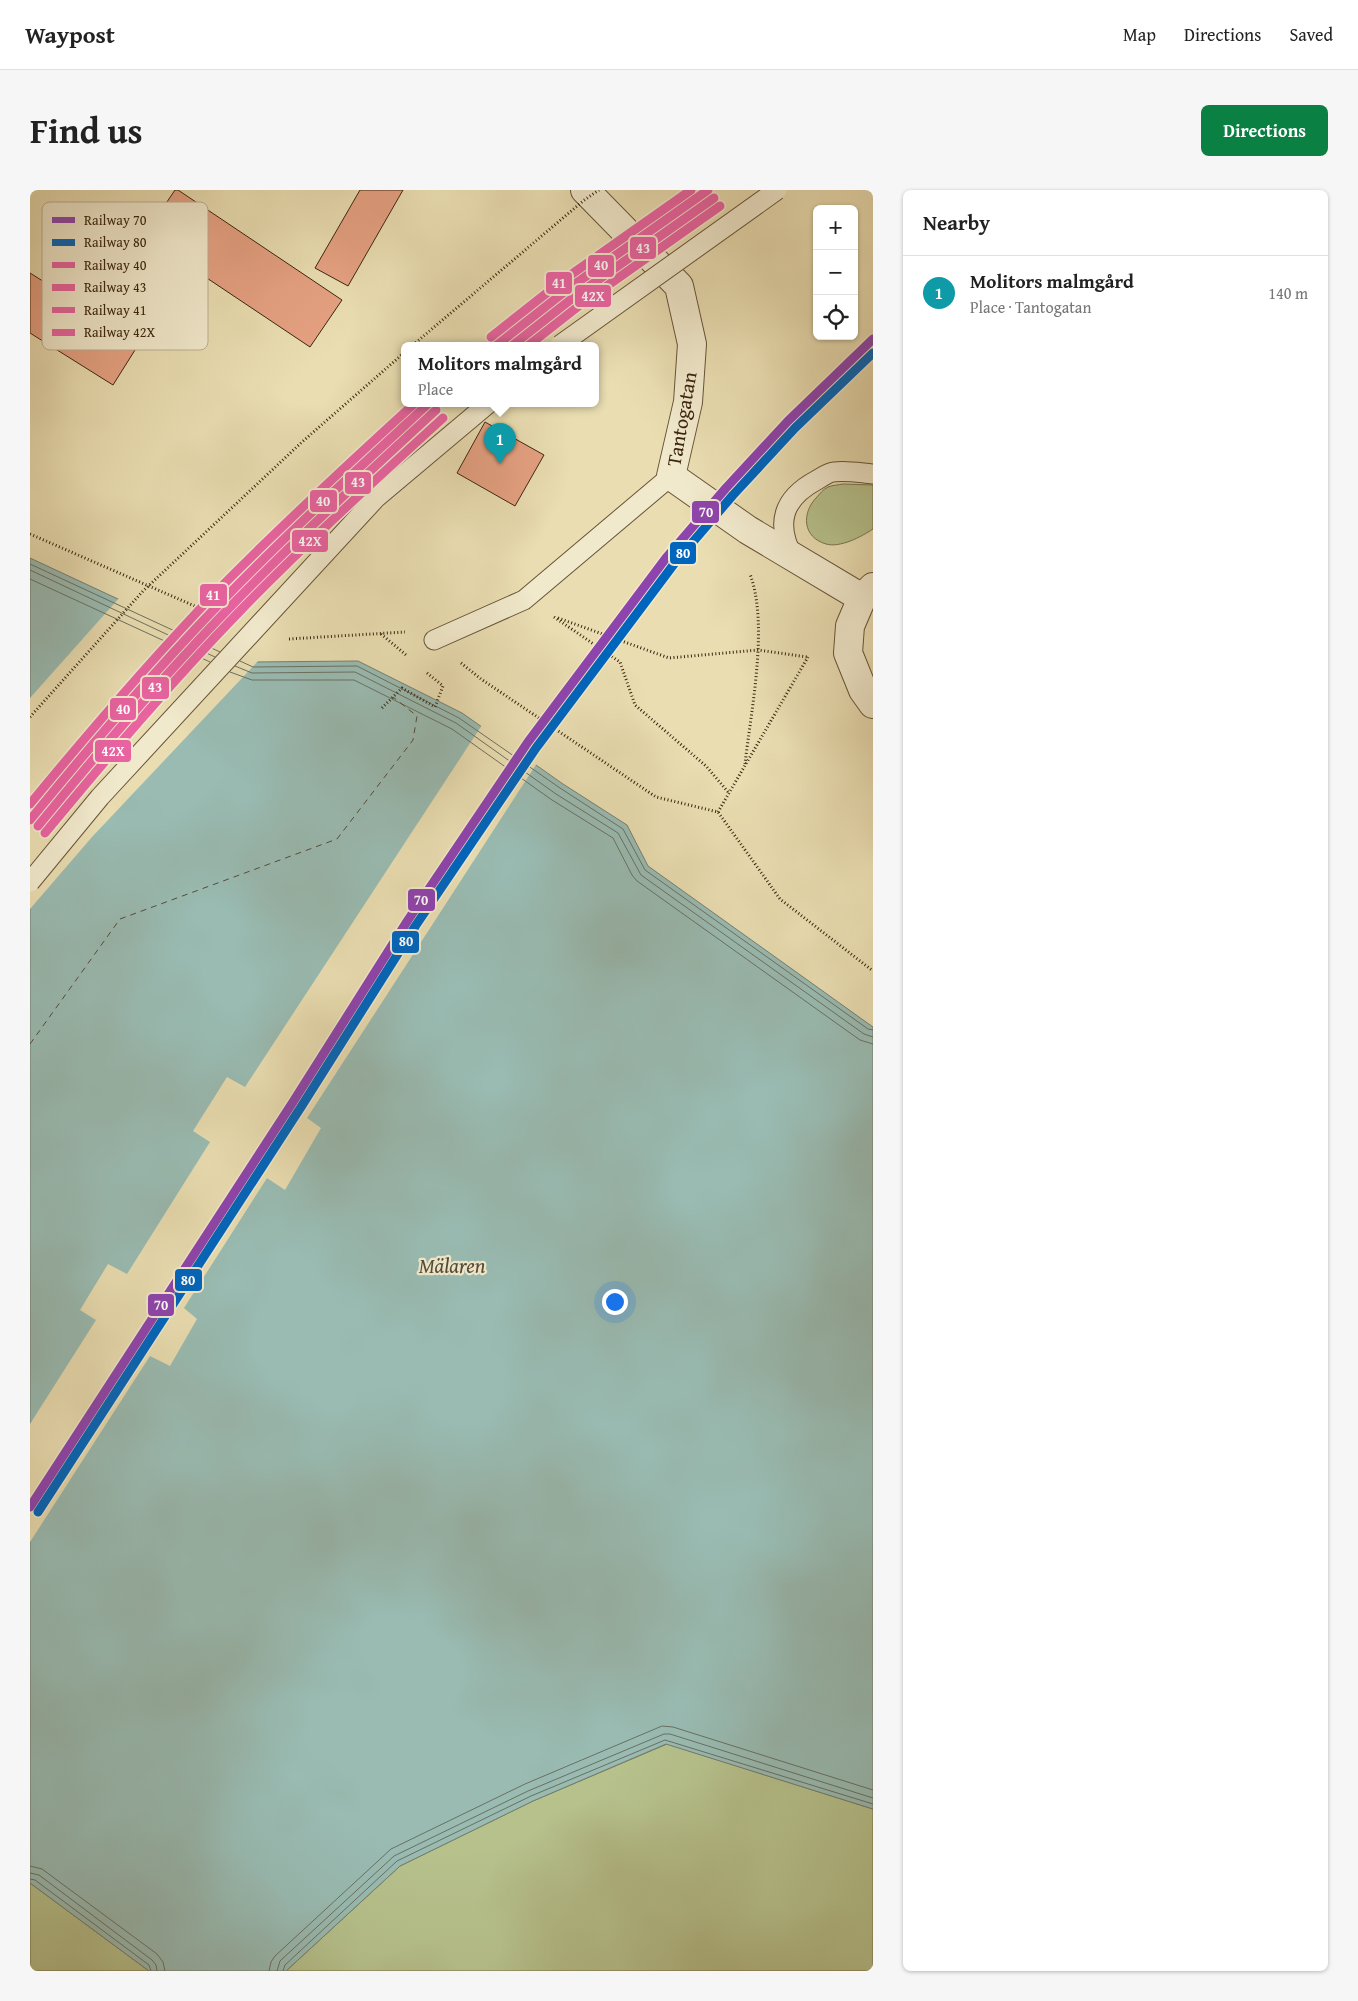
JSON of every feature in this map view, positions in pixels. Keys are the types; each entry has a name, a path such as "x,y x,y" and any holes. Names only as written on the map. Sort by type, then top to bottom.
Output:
{"street":[{"name":"Tantogatan","path":"585,190 679,286 692,344 688,402 671,476 748,530 793,557 867,593"},
{"path":"867,593 850,626 848,653 863,690 873,704"}],"lane":[{"path":"564,342 777,190"},
{"path":"30,882 106,790 376,498 484,407"},
{"path":"793,557 785,542 784,523 788,503 808,485 833,472 873,474"},
{"path":"434,640 524,600 671,476"}],"path":[{"path":"417,342 576,207 599,190"},
{"path":"30,717 143,592 302,442 401,355"},
{"path":"30,534 230,622"},
{"path":"745,764 758,650 755,588 749,570"},
{"path":"729,793 706,766 635,705 620,662 552,616 669,658 758,650 807,657 848,653"},
{"path":"283,640 410,632 434,640 482,679 656,797 718,812 780,899 873,970"},
{"path":"718,812 807,657"},
{"path":"382,708 402,688 435,707 443,686"}],"green space":[{"path":"843,484 873,485 873,529 844,543 826,544 812,536 807,524 808,511 811,504 825,489"},
{"path":"667,1744 873,1809 873,1971 286,1971 400,1866 533,1801"},
{"path":"30,1883 149,1971 30,1971"}],"water":[{"name":"Mälaren","path":"30,558 253,662 358,661 462,713 563,784 627,825 648,866 873,1027 873,1809 666,1744 533,1801 400,1866 286,1971 149,1971 30,1883"}],"pier":[{"path":"120,597 253,659 260,659 92,837 30,909 30,698"},
{"path":"482,725 537,763 307,1118 321,1128 285,1190 267,1178 184,1308 197,1319 170,1366 150,1356 30,1542 30,1424 96,1320 80,1310 108,1264 127,1274 210,1142 193,1131 227,1077 245,1087"}],"building":[{"path":"175,190 178,190 196,202 167,202"},
{"path":"360,190 403,190 348,286 315,268"},
{"path":"208,210 342,300 310,347 208,279"},
{"path":"30,273 42,281 42,341 30,333"},
{"path":"57,350 135,350 113,385"},
{"path":"485,422 544,455 515,506 457,473"}],"ferry route":[{"path":"30,1044 120,919 337,839 413,740 417,716 393,697"}],"rail line":[{"name":"41","path":"491,337 562,281 691,190"},
{"name":"40","path":"501,342 568,289 708,190"},
{"name":"43","path":"517,342 574,297 714,198"},
{"name":"42X","path":"533,342 580,305 720,206"},
{"name":"70","path":"30,1507 293,1102 408,920 528,742 666,558 726,488 788,421 873,339"},
{"name":"80","path":"38,1512 301,1107 416,925 536,748 674,564 733,495 795,428 873,353"},
{"name":"41","path":"30,804 75,749 217,591 411,407"},
{"name":"40","path":"30,820 125,707 224,599 351,475 425,407"},
{"name":"43","path":"38,826 133,713 233,604 308,530 436,410"},
{"name":"42X","path":"45,833 116,748 214,638 315,537 443,418"}],"place":[{"name":"Molitors malmgård","path":"500,464"}]}
